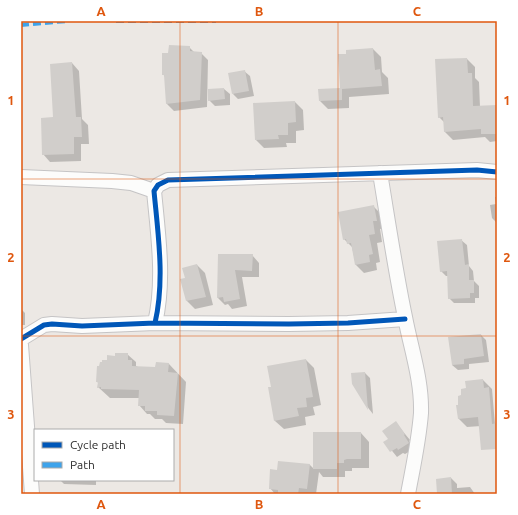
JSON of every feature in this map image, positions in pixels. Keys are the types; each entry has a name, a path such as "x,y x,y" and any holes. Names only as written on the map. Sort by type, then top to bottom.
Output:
{"street":[{"path":"155,323 159,305 160,279 154,191 158,185 168,180 365,175 380,173 477,170 497,172"},
{"path":"380,173 395,268 405,319 415,357 420,388 421,413 408,494"},
{"path":"21,177 131,183 154,191"},
{"path":"21,339 44,325 52,324 82,326 155,323 289,324 348,323 405,319"},
{"path":"21,345 32,494"}],"building":[{"path":"169,45 190,46 190,51 202,52 200,100 166,104 164,75 162,75 162,53 168,53"},
{"path":"373,48 375,70 380,69 382,86 342,89 342,100 319,101 318,89 340,88 338,54 346,54 346,50"},
{"path":"467,58 468,73 472,73 473,106 497,105 497,134 481,134 481,129 444,132 443,117 438,118 435,59"},
{"path":"72,62 76,117 81,117 82,137 74,137 74,154 42,155 41,118 53,117 50,64"},
{"path":"245,70 249,91 232,94 228,73"},
{"path":"224,88 225,99 208,101 208,89"},
{"path":"295,101 296,122 288,123 288,135 278,135 279,139 255,140 253,103"},
{"path":"374,205 377,221 373,221 375,234 369,235 373,254 369,255 370,262 355,265 351,243 347,244 346,239 343,240 338,212"},
{"path":"462,239 465,265 469,264 469,280 474,280 474,293 470,293 470,298 448,299 447,271 440,272 437,241"},
{"path":"218,254 253,254 252,271 235,270 240,299 224,302 223,297 217,298"},
{"path":"197,264 206,297 186,301 180,279 185,278 182,268"},
{"path":"481,334 484,356 464,359 464,364 452,365 448,337"},
{"path":"115,353 128,353 128,360 132,360 132,366 155,367 156,362 169,363 168,372 178,373 174,416 157,415 157,411 145,411 145,406 138,406 139,390 97,388 97,366 99,366 102,360 107,360 107,355 115,356"},
{"path":"306,359 313,397 306,398 307,407 297,408 299,416 274,421 268,387 271,387 267,366"},
{"path":"365,372 368,410 352,384 351,373"},
{"path":"483,379 484,388 489,387 492,424 497,423 497,449 481,450 478,417 458,419 456,405 458,405 458,396 461,395 461,389 466,388 465,381"},
{"path":"396,421 409,443 398,450 397,448 390,452 383,442 388,439 382,431"},
{"path":"313,432 361,432 361,459 344,460 344,463 337,463 337,469 313,469"},
{"path":"278,461 310,464 307,489 299,488 298,494 278,494 278,490 269,489 270,469 277,470"},
{"path":"451,477 452,494 437,494 436,479"}],"marked path":[{"path":"21,25 67,21"},
{"path":"116,21 216,21"}],"cycle path":[{"path":"155,323 160,290 160,257 154,191 158,185 168,180 477,170 497,172"},
{"path":"21,339 44,325 52,324 82,326 155,323 289,324 348,323 405,319"}]}
